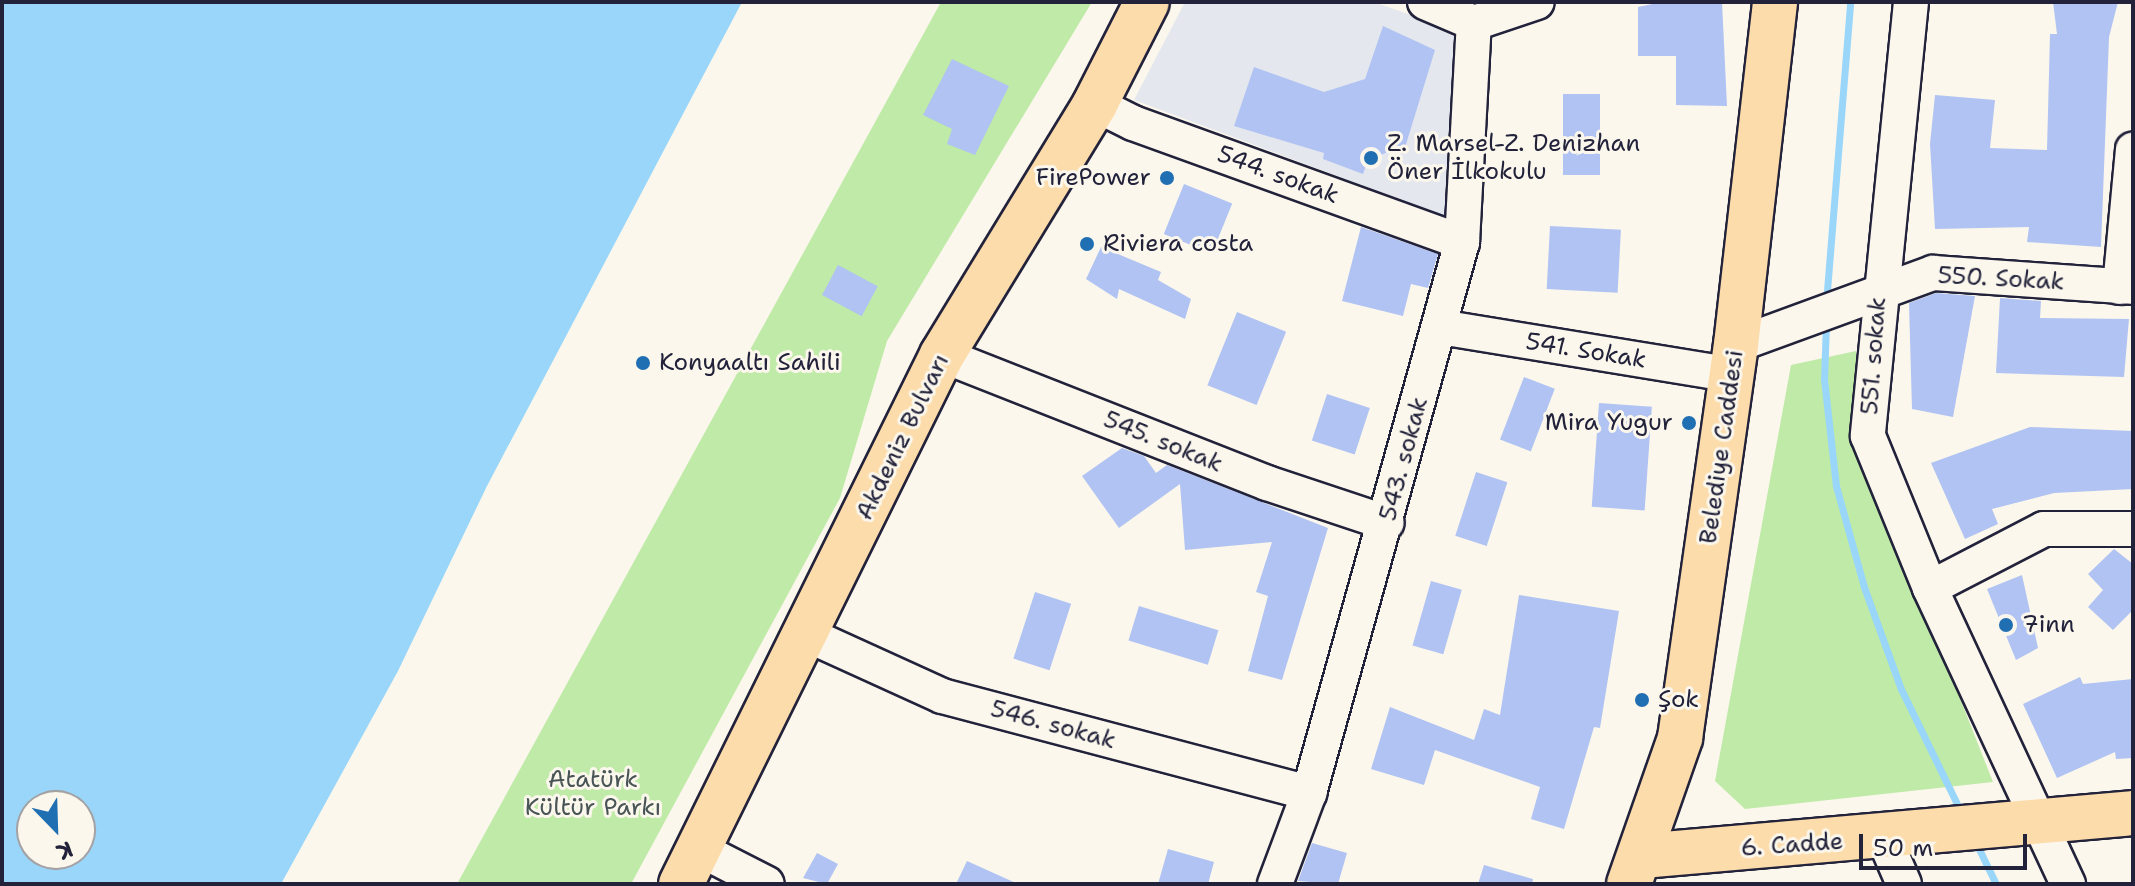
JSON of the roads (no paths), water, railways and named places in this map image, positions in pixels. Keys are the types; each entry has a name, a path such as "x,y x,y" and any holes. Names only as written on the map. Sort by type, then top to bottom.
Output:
{"main road":[{"name":"Akdeniz Bulvarı","path":"690,866 942,355 1095,104 1147,2"},
{"name":"Belediye Caddesi","path":"1635,870 1680,738 1747,351 1775,2"},
{"name":"6. Cadde","path":"1635,870 2015,823 2133,813"}],"street":[{"path":"1425,2 1474,23 1537,2"},
{"name":"551. sokak","path":"1911,2 1864,297 1868,436 1930,588 2015,823 2068,884"},
{"name":"543. sokak","path":"1275,884 1309,793 1387,523 1462,242 1474,23"},
{"name":"544. sokak","path":"1095,104 1133,123 1462,242"},
{"path":"2126,287 2133,150"},
{"name":"550. Sokak","path":"1747,351 1864,297 1933,273 2126,287"},
{"name":"541. Sokak","path":"1440,327 1747,351"},
{"name":"545. sokak","path":"942,355 1267,483 1387,523"},
{"path":"1930,588 2044,529 2133,529"},
{"name":"546. sokak","path":"806,634 942,696 1309,793"},
{"path":"1904,884 1905,836"},
{"path":"690,866 767,884"}],"water":[{"path":"2,2 742,2 487,486 398,671 281,884 2,884"}],"waterway":[{"path":"1826,303 1850,2"},
{"path":"1826,323 1824,379 1836,486 1864,587 1901,689 1962,814"},
{"path":"1976,843 1996,884"}],"place":[{"name":"Z. Marsel-Z. Denizhan Öner İlkokulu","path":"1371,158"},
{"name":"FirePower","path":"1167,178"},
{"name":"Riviera costa","path":"1087,244"},
{"name":"Konyaaltı Sahili","path":"643,363"},
{"name":"Mira Yugur","path":"1689,423"},
{"name":"7inn","path":"2006,625"},
{"name":"Şok","path":"1642,700"}],"park label":[{"name":"Atatürk Kültür Parkı","path":"593,794"}]}
